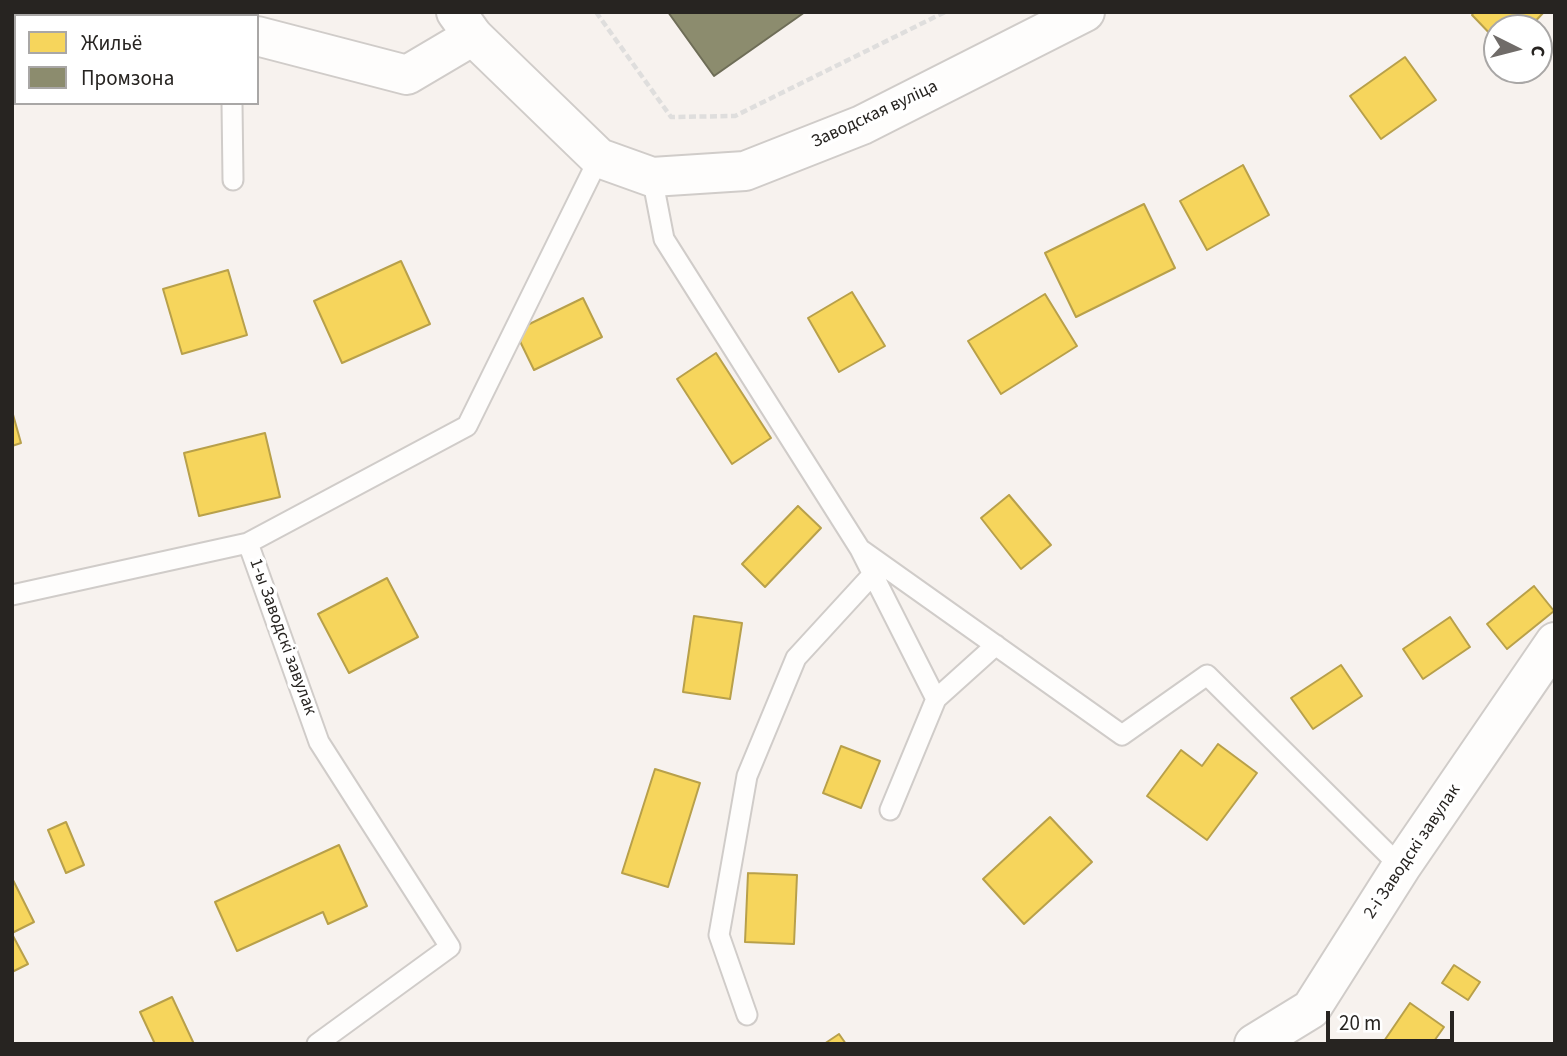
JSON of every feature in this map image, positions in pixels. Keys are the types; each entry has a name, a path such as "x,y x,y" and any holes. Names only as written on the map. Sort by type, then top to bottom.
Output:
{"street":[{"name":"Заводская вуліца","path":"259,37 407,75 465,24 599,158 652,177 746,171 862,125 1085,12"},
{"name":"2-і Заводскі завулак","path":"1254,1044 1311,1009 1401,867 1555,642"}],"lane":[{"path":"232,105 233,180"},
{"name":"1-ы Заводскі завулак","path":"317,1044 450,947 319,742 248,543 467,426 599,158"},
{"path":"652,177 664,239 860,548 936,699"},
{"path":"12,595 248,543"},
{"path":"860,548 1122,735 1207,675 1401,867"},
{"path":"747,1015 719,935 747,776 796,658 874,573"},
{"path":"890,810 936,699 996,645"}],"path":[{"path":"596,12 671,117 736,116 945,12"}],"building: Жильё":[{"path":"1474,12 1544,12 1483,14 1483,26 1472,15"},
{"path":"1405,57 1436,100 1381,139 1350,96"},
{"path":"1243,165 1269,215 1207,250 1180,201"},
{"path":"1144,204 1175,268 1076,317 1045,253"},
{"path":"401,261 430,324 342,363 314,301"},
{"path":"228,270 247,335 182,354 163,289"},
{"path":"852,292 885,346 839,372 808,318"},
{"path":"1045,294 1077,346 1001,394 968,341"},
{"path":"583,298 602,337 534,370 515,331"},
{"path":"716,353 771,438 732,464 677,379"},
{"path":"12,411 21,443 12,446"},
{"path":"265,433 280,497 199,516 184,453"},
{"path":"1009,495 1051,545 1021,569 981,518"},
{"path":"798,506 821,528 765,587 742,564"},
{"path":"387,578 418,637 349,673 318,614"},
{"path":"1534,586 1554,611 1507,649 1487,624"},
{"path":"694,616 742,623 730,699 683,692"},
{"path":"1450,617 1470,647 1423,679 1403,649"},
{"path":"1341,665 1362,696 1313,729 1291,698"},
{"path":"1218,744 1257,773 1207,840 1147,796 1181,750 1202,766"},
{"path":"841,746 880,761 861,808 823,793"},
{"path":"655,769 700,783 668,887 622,873"},
{"path":"1050,817 1092,862 1024,924 983,879"},
{"path":"66,822 84,865 66,873 48,830"},
{"path":"339,845 367,906 328,924 323,912 237,951 215,902"},
{"path":"748,873 797,875 794,944 745,942"},
{"path":"12,878 34,922 12,933"},
{"path":"12,934 28,964 12,972"},
{"path":"1454,965 1480,982 1468,1000 1442,983"},
{"path":"172,997 194,1044 155,1044 140,1012"},
{"path":"1410,1003 1444,1027 1432,1044 1382,1044"},
{"path":"839,1034 846,1044 824,1044"}],"building: Промзона":[{"path":"668,12 805,12 714,76"}]}
